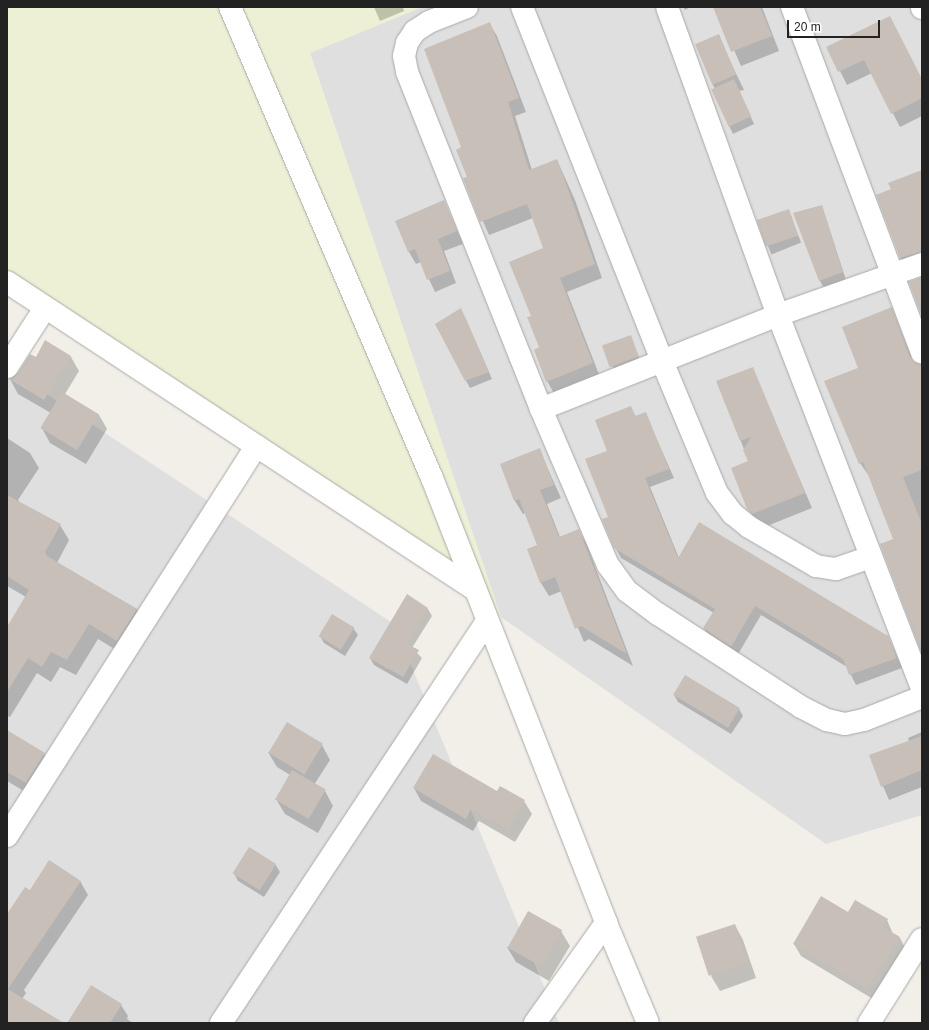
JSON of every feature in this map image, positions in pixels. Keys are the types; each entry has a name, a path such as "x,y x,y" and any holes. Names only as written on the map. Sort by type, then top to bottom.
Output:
{"street":[{"path":"230,7 432,478 486,621 606,923 648,1023"},
{"path":"468,7 429,22 415,31 407,43 404,56 406,72 540,409 608,565 627,591 801,707 827,720 845,724 864,720 922,697"},
{"path":"522,7 662,361 717,493 733,514 749,527 816,566 836,569 871,557"},
{"path":"667,7 778,315 922,688"},
{"path":"792,7 922,352"},
{"path":"540,409 778,315 922,264"},
{"path":"7,282 474,589"},
{"path":"7,367 46,308"},
{"path":"7,836 256,446"},
{"path":"221,1023 486,621"},
{"path":"535,1023 606,923"},
{"path":"869,1023 922,939"}],"shaded area":[{"path":"422,7 922,7 922,815 826,844 501,617 310,53"},
{"path":"7,368 394,624 559,1023 7,1023"}],"green space":[{"path":"7,7 422,7 310,53 501,617 7,273"}],"building":[{"path":"713,7 760,7 772,36 731,52"},
{"path":"890,16 922,79 922,98 891,114 864,60 838,72 826,47"},
{"path":"490,22 519,98 508,102 529,170 557,159 595,264 560,278 593,363 546,382 534,350 539,347 527,317 531,316 509,262 543,248 527,204 480,222 463,178 467,177 456,150 461,147 424,49"},
{"path":"719,34 736,75 712,85 695,44"},
{"path":"734,79 751,116 729,127 711,90"},
{"path":"922,170 922,252 900,258 876,195 891,189 888,183"},
{"path":"444,200 457,231 438,239 450,271 427,280 415,249 408,252 395,221"},
{"path":"822,205 843,272 819,281 793,213"},
{"path":"789,209 798,235 766,247 757,220"},
{"path":"922,277 922,317 909,282"},
{"path":"892,307 910,356 914,362 922,364 922,470 903,477 922,524 922,653 880,544 893,539 863,462 859,464 824,381 858,368 842,327"},
{"path":"461,308 489,372 465,381 435,324"},
{"path":"631,335 639,357 610,367 602,346"},
{"path":"45,340 71,356 44,400 9,379 17,374 30,354 36,357"},
{"path":"753,367 805,493 752,514 747,509 731,468 748,461 743,450 751,437 740,441 716,381"},
{"path":"62,392 99,414 77,450 40,428"},
{"path":"631,406 635,416 646,412 669,469 645,478 678,558 699,522 888,636 897,658 849,675 843,659 755,606 731,647 703,628 715,609 614,548 602,519 608,517 585,459 607,451 595,420"},
{"path":"540,448 554,485 540,490 559,537 579,529 627,654 581,626 575,629 555,577 540,583 527,549 537,545 519,499 514,501 500,464"},
{"path":"7,495 61,524 45,552 47,556 137,609 117,641 89,624 67,660 51,652 42,667 28,658 7,692 7,627 29,590 7,576"},
{"path":"407,594 428,608 407,644 419,650 403,677 369,658"},
{"path":"332,614 354,627 341,650 319,636"},
{"path":"685,675 740,708 728,728 673,695"},
{"path":"287,722 323,744 304,774 268,753"},
{"path":"7,730 45,753 26,783 7,772"},
{"path":"922,736 922,770 881,787 869,755"},
{"path":"433,754 497,791 500,786 525,800 508,830 471,809 466,819 413,788"},
{"path":"292,770 326,790 309,819 275,799"},
{"path":"249,847 276,864 260,890 233,873"},
{"path":"49,860 81,881 8,989 64,1023 7,1023 7,914 25,887 30,890"},
{"path":"821,896 848,912 855,900 888,919 883,927 900,937 866,988 793,944"},
{"path":"528,911 562,930 542,967 508,948"},
{"path":"735,924 748,963 709,976 696,937"},
{"path":"91,985 122,1004 110,1023 67,1023"}]}
